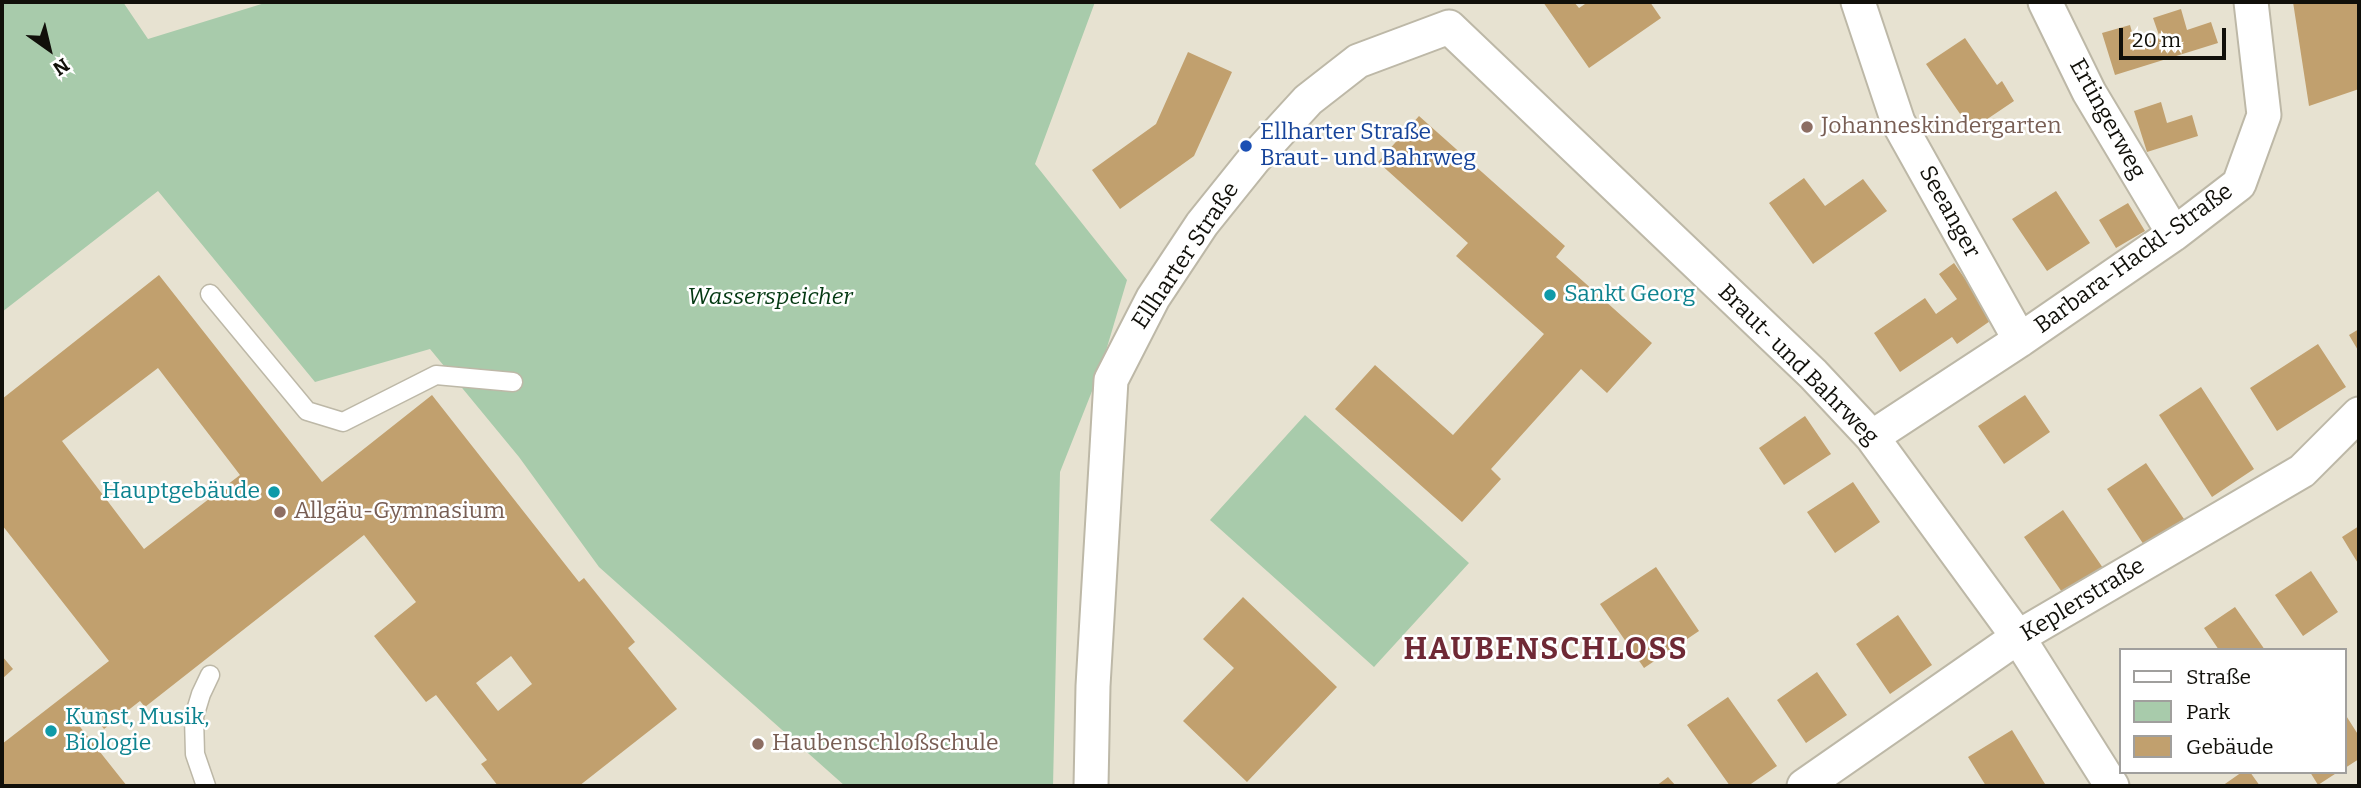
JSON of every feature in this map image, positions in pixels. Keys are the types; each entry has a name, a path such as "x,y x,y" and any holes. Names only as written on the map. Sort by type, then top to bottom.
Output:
{"street":[{"name":"Seeanger","path":"1858,2 1898,122 2020,340"},
{"name":"Ertingerweg","path":"2045,2 2089,92 2174,234"},
{"name":"Barbara-Hackl-Straße","path":"1872,437 2174,234 2239,184 2264,116 2251,2"},
{"name":"Braut- und Bahrweg","path":"1452,14 1813,374 1872,437 2018,637 2112,786"},
{"name":"Ellharter Straße","path":"1091,786 1093,686 1111,380 1153,298 1202,224 1255,158 1308,100 1359,61 1452,14"},
{"name":"Keplerstraße","path":"1804,786 2018,637 2302,471 2359,414"}],"lane":[{"path":"210,294 307,411 343,422 436,375 513,382"},
{"path":"206,786 195,754 194,717 210,675"}],"green space":[{"name":"Wasserspeicher","path":"2,2 123,2 148,39 268,2 1095,2 1035,164 1127,280 1100,371 1060,472 1053,786 845,786 599,567 519,457 430,349 315,382 158,191 2,312"},
{"path":"1305,415 1469,563 1374,667 1210,520"}],"building":[{"path":"1543,2 1574,2 1579,8 1588,2 1650,2 1661,18 1589,68"},
{"path":"2293,2 2359,2 2359,89 2309,106"},
{"path":"2181,9 2187,30 2211,22 2218,43 2115,75 2102,33 2130,25 2136,46 2160,38 2153,18"},
{"path":"1965,38 1997,85 2002,81 2014,101 1971,130 1926,64"},
{"path":"1188,52 1232,72 1194,156 1120,209 1092,170 1156,124"},
{"path":"2161,102 2167,123 2192,115 2198,136 2147,152 2134,111"},
{"name":"Sankt Georg","path":"1419,116 1565,246 1556,257 1652,343 1607,393 1581,369 1491,469 1501,479 1462,522 1335,409 1375,365 1453,435 1544,334 1456,256 1468,243 1378,162"},
{"path":"1804,178 1825,206 1863,179 1887,211 1813,264 1769,203"},
{"path":"2056,191 2090,243 2047,271 2012,219"},
{"path":"2128,203 2145,231 2116,248 2099,220"},
{"path":"1954,263 1993,319 1957,344 1952,337 1900,372 1874,333 1925,298 1936,314 1957,299 1939,274"},
{"path":"159,275 322,482 432,395 579,582 584,578 635,642 628,648 677,709 579,786 498,786 481,764 487,760 436,695 426,702 374,636 416,602 364,535 145,707 140,701 104,729 86,707 73,718 127,786 2,786 2,744 109,661 2,525 2,399","holes":["158,368 240,475 144,549 62,441","511,656 532,684 498,711 476,683"]},
{"path":"2359,329 2359,352 2349,335"},
{"path":"2318,344 2346,387 2277,431 2250,388"},
{"path":"2201,387 2254,469 2212,497 2159,415"},
{"path":"2025,395 2050,432 2004,464 1978,426"},
{"path":"1805,416 1831,454 1784,485 1759,448"},
{"path":"2146,463 2184,519 2144,545 2107,489"},
{"path":"1853,482 1880,522 1835,553 1807,512"},
{"path":"2063,510 2103,568 2064,595 2024,537"},
{"path":"2359,526 2359,565 2342,537"},
{"path":"1656,567 1699,631 1644,668 1600,604"},
{"path":"2311,571 2338,612 2303,636 2275,595"},
{"path":"1243,597 1337,687 1247,782 1183,721 1234,668 1203,639"},
{"path":"2235,607 2264,648 2218,648 2204,628"},
{"path":"1898,615 1932,665 1890,694 1856,644"},
{"path":"2,656 13,669 2,679"},
{"path":"1817,672 1847,715 1806,743 1777,700"},
{"path":"1728,697 1777,766 1748,786 1730,786 1687,725"},
{"path":"2347,717 2359,736 2359,759 2347,767"},
{"path":"2012,730 2045,784 1986,786 1968,757"},
{"path":"2239,774 2251,774 2260,786 2222,786"},
{"path":"2311,774 2335,774 2318,785"},
{"path":"1668,777 1676,786 1656,786"}],"place":[{"name":"Johanneskindergarten","path":"1807,127"},
{"name":"Ellharter Straße Braut- und Bahrweg","path":"1246,146"},
{"name":"Sankt Georg","path":"1550,295"},
{"name":"Hauptgebäude","path":"274,492"},
{"name":"Allgäu-Gymnasium","path":"280,512"},
{"name":"Kunst, Musik, Biologie","path":"51,731"},
{"name":"Haubenschloßschule","path":"758,744"}],"district":[{"name":"HAUBENSCHLOSS","path":"1546,651"}]}
